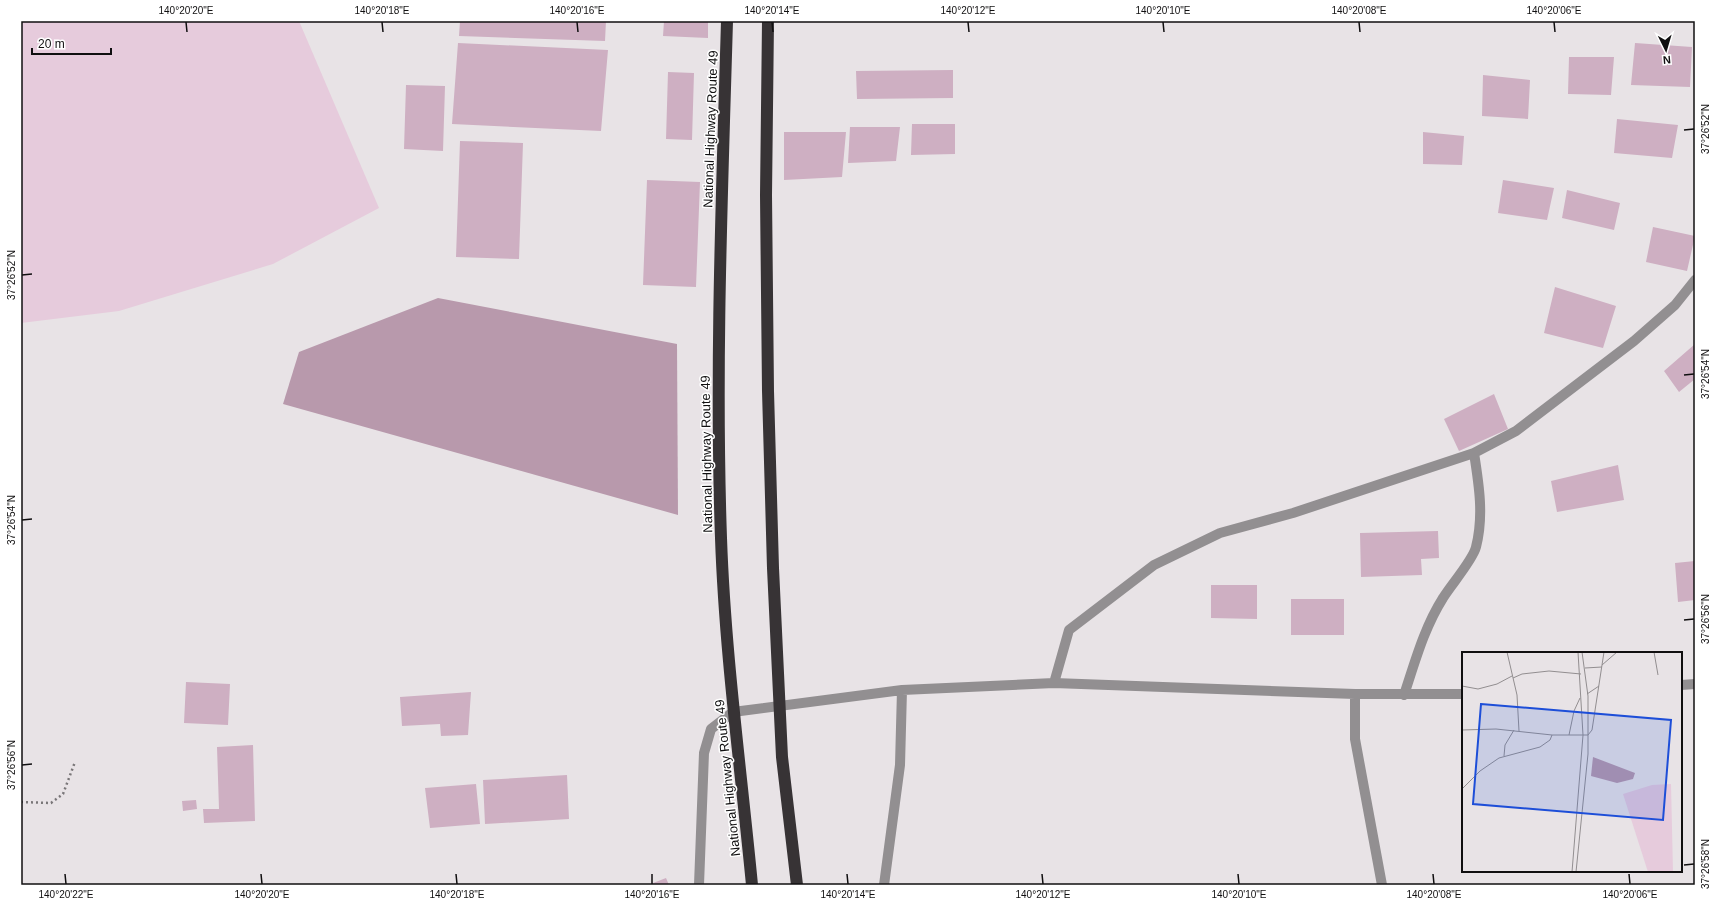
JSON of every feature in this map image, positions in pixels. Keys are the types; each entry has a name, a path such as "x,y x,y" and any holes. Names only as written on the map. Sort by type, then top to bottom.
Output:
{"highway":[{"name":"National Highway Route 49","path":"727,21 718,404 721,541 733,712 752,885"},
{"path":"768,21 766,195 768,391 779,706 782,757 797,885"}],"street":[{"path":"1054,683 1068,630 1154,565 1220,533 1293,513 1474,453 1516,431 1634,341 1675,305 1695,280"},
{"path":"1404,695 1422,640 1442,599 1476,549 1481,519 1480,491 1474,453"},
{"path":"699,885 704,753 711,729 733,712 902,690 1054,683 1355,694 1462,694"},
{"path":"1682,685 1695,684"},
{"path":"884,885 900,765 902,690"},
{"path":"1355,694 1355,739 1382,885"}],"path":[{"path":"21,802 51,803 63,794 75,762"}],"shaded area":[{"path":"21,21 299,21 379,208 273,264 119,311 21,323"},
{"path":"438,298 677,344 678,515 283,404 299,352"}],"building":[{"path":"460,21 606,21 605,41 459,36"},
{"path":"664,21 708,21 708,38 663,36"},
{"path":"458,43 608,50 601,131 452,124"},
{"path":"1635,43 1692,47 1690,87 1631,85"},
{"path":"1569,57 1614,57 1611,95 1568,94"},
{"path":"953,70 953,98 857,99 856,71"},
{"path":"668,72 694,73 692,140 666,139"},
{"path":"1483,75 1530,80 1528,119 1482,116"},
{"path":"406,85 445,86 443,151 404,149"},
{"path":"1617,119 1678,125 1672,158 1614,153"},
{"path":"912,124 955,124 955,154 911,155"},
{"path":"850,127 900,127 896,161 848,163"},
{"path":"784,132 846,132 842,177 784,180"},
{"path":"1423,132 1464,136 1462,165 1423,164"},
{"path":"460,141 523,143 519,259 456,257"},
{"path":"647,180 700,182 696,287 643,285"},
{"path":"1503,180 1554,188 1547,220 1498,213"},
{"path":"1567,190 1620,203 1614,230 1562,218"},
{"path":"1653,227 1695,236 1687,271 1646,262"},
{"path":"1555,287 1616,306 1603,348 1544,333"},
{"path":"1695,344 1695,379 1679,392 1664,371"},
{"path":"1494,394 1508,429 1459,451 1444,419"},
{"path":"1618,465 1624,500 1557,512 1551,481"},
{"path":"1438,531 1439,558 1421,559 1422,575 1361,577 1360,533"},
{"path":"1695,561 1695,600 1678,602 1675,563"},
{"path":"1211,585 1257,585 1257,619 1211,618"},
{"path":"1291,599 1344,599 1344,635 1291,635"},
{"path":"186,682 230,684 228,725 184,723"},
{"path":"471,692 468,735 441,736 440,724 402,726 400,697"},
{"path":"253,745 255,821 204,823 203,809 219,809 217,747"},
{"path":"567,775 569,819 485,824 483,780"},
{"path":"476,784 480,824 430,828 425,788"},
{"path":"196,800 197,809 183,811 182,801"},
{"path":"666,878 669,885 648,885"}]}
